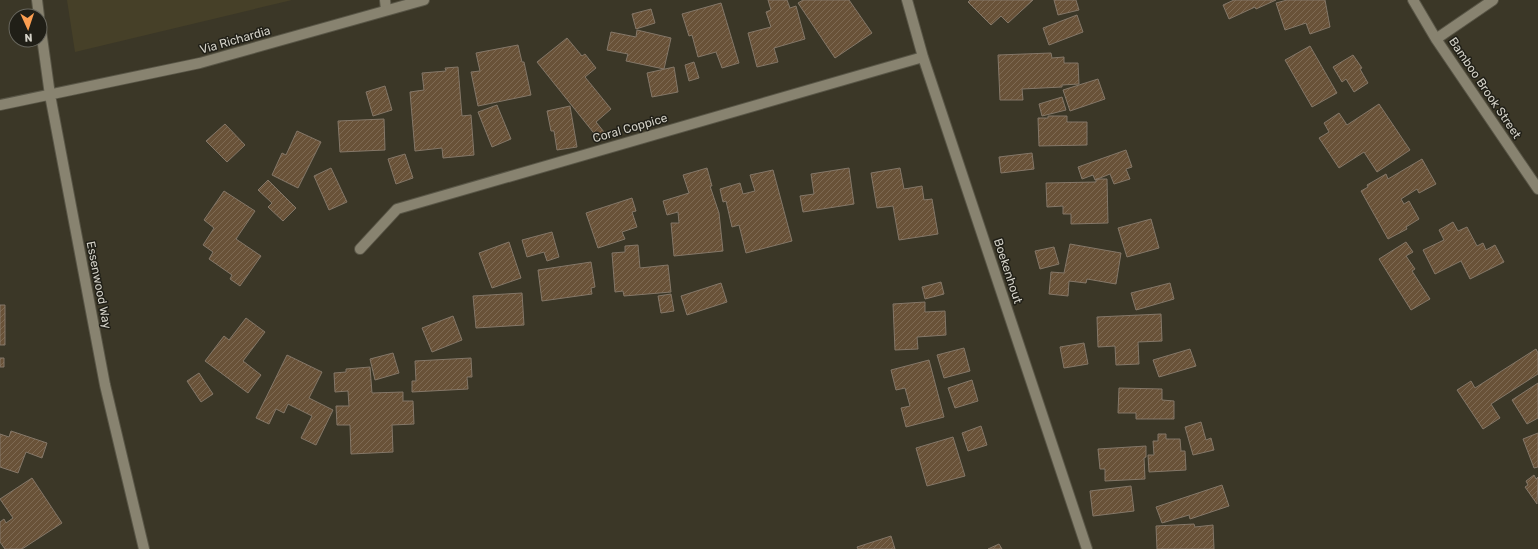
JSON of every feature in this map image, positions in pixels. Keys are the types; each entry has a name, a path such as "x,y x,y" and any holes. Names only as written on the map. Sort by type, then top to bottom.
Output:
{"street":[{"name":"Via Richardia","path":"0,105 200,63 386,5 424,0"},
{"name":"Boekenhout","path":"907,0 923,57 1087,549"},
{"name":"Bamboo Brook Street","path":"1413,0 1436,39 1538,189"},
{"path":"1436,39 1493,0"},
{"name":"Essenwood Way","path":"43,48 50,95 105,385 144,549"},
{"name":"Coral Coppice","path":"360,249 397,209 923,57"}],"shaded area":[{"path":"67,0 292,0 75,52"}],"building":[{"path":"768,0 787,0 790,8 796,6 805,39 774,48 778,62 757,67 748,33 771,27 766,12 771,10"},
{"path":"803,0 849,0 872,33 835,58 798,3"},
{"path":"970,0 1033,0 1008,23 1001,16 991,25 968,2"},
{"path":"1054,0 1076,0 1079,10 1058,15"},
{"path":"1234,0 1276,0 1256,9 1255,7 1229,19 1223,5"},
{"path":"1287,0 1325,0 1330,27 1310,34 1306,23 1285,30 1276,3"},
{"path":"721,3 739,63 722,68 716,52 698,57 692,35 689,36 682,14"},
{"path":"651,9 655,23 636,29 632,14"},
{"path":"1077,15 1083,32 1049,45 1043,28"},
{"path":"637,30 671,38 664,69 626,61 628,54 607,50 611,32 636,37"},
{"path":"567,38 582,56 585,54 596,68 585,77 611,109 596,122 604,132 597,137 537,62"},
{"path":"518,45 522,62 524,62 531,95 478,106 471,72 480,71 476,53"},
{"path":"1310,46 1337,93 1312,107 1285,60"},
{"path":"1051,53 1052,58 1064,57 1064,63 1078,63 1079,84 1062,85 1062,87 1022,89 1023,100 1000,100 998,55"},
{"path":"1353,55 1362,68 1360,69 1368,83 1354,92 1346,79 1342,82 1333,67"},
{"path":"694,62 699,78 689,81 685,65"},
{"path":"458,67 462,116 471,115 474,155 443,158 442,148 415,151 410,92 424,90 422,73 446,71 445,68"},
{"path":"674,67 678,92 652,97 647,73"},
{"path":"1098,79 1105,99 1070,111 1063,90"},
{"path":"385,86 392,110 373,116 366,92"},
{"path":"1062,97 1066,110 1042,116 1039,104"},
{"path":"1379,104 1410,150 1377,172 1364,152 1339,168 1319,138 1329,132 1324,123 1339,113 1347,125"},
{"path":"497,105 511,139 492,147 478,112"},
{"path":"570,106 577,147 557,150 554,131 551,131 547,111"},
{"path":"1048,116 1067,116 1067,122 1087,122 1087,145 1039,146 1038,118 1048,118"},
{"path":"384,119 385,150 340,152 338,121"},
{"path":"225,124 245,145 227,162 206,141"},
{"path":"297,131 321,142 298,188 272,175 282,153 286,155"},
{"path":"1126,150 1132,167 1126,169 1130,179 1114,184 1110,174 1095,180 1093,175 1082,179 1078,167"},
{"path":"1032,153 1034,169 1001,173 999,157"},
{"path":"405,154 413,178 396,184 388,159"},
{"path":"1422,159 1436,184 1419,193 1417,189 1401,199 1404,204 1409,201 1419,219 1406,227 1407,229 1388,239 1361,191 1368,187 1367,185 1386,174 1388,179"},
{"path":"331,168 347,202 329,210 314,176"},
{"path":"707,168 712,186 710,186 719,213 723,251 674,256 671,223 679,223 678,212 667,215 663,201 689,193 683,175"},
{"path":"849,168 854,204 803,212 800,196 814,194 811,174"},
{"path":"900,168 904,189 922,186 924,200 932,199 938,234 899,240 893,206 877,208 871,173"},
{"path":"773,170 792,241 746,253 739,225 732,227 726,201 723,202 720,189 740,183 743,194 755,191 750,175"},
{"path":"1096,179 1107,179 1108,223 1071,224 1071,214 1063,214 1063,206 1047,207 1046,183 1096,182"},
{"path":"268,180 296,208 283,221 268,207 272,203 258,190"},
{"path":"224,191 255,211 236,239 261,256 240,286 230,279 232,275 209,259 213,252 203,245 214,228 204,220"},
{"path":"632,198 636,211 632,212 637,227 622,232 625,239 598,248 586,213"},
{"path":"1151,219 1159,248 1127,257 1118,228"},
{"path":"1453,222 1458,231 1467,227 1477,246 1483,243 1486,250 1495,245 1504,262 1470,279 1461,261 1435,274 1423,250 1444,240 1439,230"},
{"path":"552,232 559,257 547,261 544,252 527,257 522,240"},
{"path":"509,242 521,278 492,288 479,253"},
{"path":"1406,242 1413,252 1406,256 1415,269 1412,271 1430,299 1411,310 1379,259"},
{"path":"1070,244 1121,253 1116,284 1087,279 1086,283 1069,281 1068,296 1049,294 1051,272 1064,273"},
{"path":"638,245 640,268 668,265 671,292 624,296 623,291 615,292 612,253 625,252 625,246"},
{"path":"1054,247 1059,264 1040,269 1035,251"},
{"path":"591,262 595,287 591,288 592,294 542,301 538,270"},
{"path":"941,282 944,294 925,299 922,287"},
{"path":"721,283 727,302 687,315 681,296"},
{"path":"1170,283 1174,299 1136,310 1131,293"},
{"path":"522,293 524,325 476,328 473,296"},
{"path":"671,294 674,311 661,313 658,296"},
{"path":"925,302 925,312 945,311 946,335 917,337 918,349 895,350 893,304"},
{"path":"0,305 5,305 5,345 0,345"},
{"path":"1161,314 1162,341 1138,342 1139,364 1116,365 1115,346 1098,347 1097,317"},
{"path":"453,316 462,340 432,352 422,328"},
{"path":"246,318 265,332 243,361 261,375 248,393 205,361 224,336 229,340"},
{"path":"1084,343 1088,364 1064,368 1060,347"},
{"path":"964,348 970,371 944,378 937,355"},
{"path":"1190,349 1196,366 1159,377 1153,360"},
{"path":"1536,349 1538,353 1538,374 1491,404 1500,418 1483,429 1457,390 1471,381 1475,388"},
{"path":"393,353 399,373 375,380 370,359"},
{"path":"287,355 322,372 309,398 333,410 316,445 301,438 312,416 288,404 284,413 276,409 269,424 256,418"},
{"path":"0,358 4,358 4,367 0,367"},
{"path":"471,358 472,377 467,377 468,389 412,392 412,381 416,381 415,361"},
{"path":"929,360 944,417 906,427 901,408 910,406 905,388 896,390 891,370"},
{"path":"370,367 372,393 403,392 403,401 413,401 414,424 392,425 393,452 351,454 350,425 337,425 336,406 349,406 348,391 335,392 334,373 346,372 346,369"},
{"path":"199,373 213,394 201,402 187,381"},
{"path":"972,380 978,401 955,408 948,388"},
{"path":"1538,383 1538,418 1527,424 1512,400"},
{"path":"1119,388 1162,389 1162,400 1174,401 1174,419 1136,419 1136,413 1118,413"},
{"path":"1201,422 1206,440 1211,438 1214,450 1193,455 1185,427"},
{"path":"981,426 987,445 968,451 962,433"},
{"path":"11,431 47,443 42,458 26,452 18,473 0,467 0,434 9,437"},
{"path":"1538,433 1538,467 1534,468 1523,439"},
{"path":"1158,434 1166,434 1166,439 1180,439 1181,451 1185,451 1186,470 1149,472 1148,455 1154,455 1153,441 1158,441"},
{"path":"953,437 965,476 927,486 916,448"},
{"path":"1146,446 1146,457 1144,458 1145,479 1105,481 1105,469 1100,469 1098,449"},
{"path":"1534,475 1536,479 1538,477 1537,504 1525,487 1528,485 1526,481"},
{"path":"32,478 62,523 22,549 5,549 0,542 0,522 4,519 6,523 13,518 0,499"},
{"path":"1222,485 1229,506 1190,519 1189,515 1162,523 1156,507"},
{"path":"1131,486 1134,511 1093,516 1090,491"},
{"path":"1194,524 1195,527 1213,525 1214,549 1157,549 1156,526"},
{"path":"891,536 895,549 858,549 857,547"},
{"path":"999,544 1002,549 988,549"}]}
